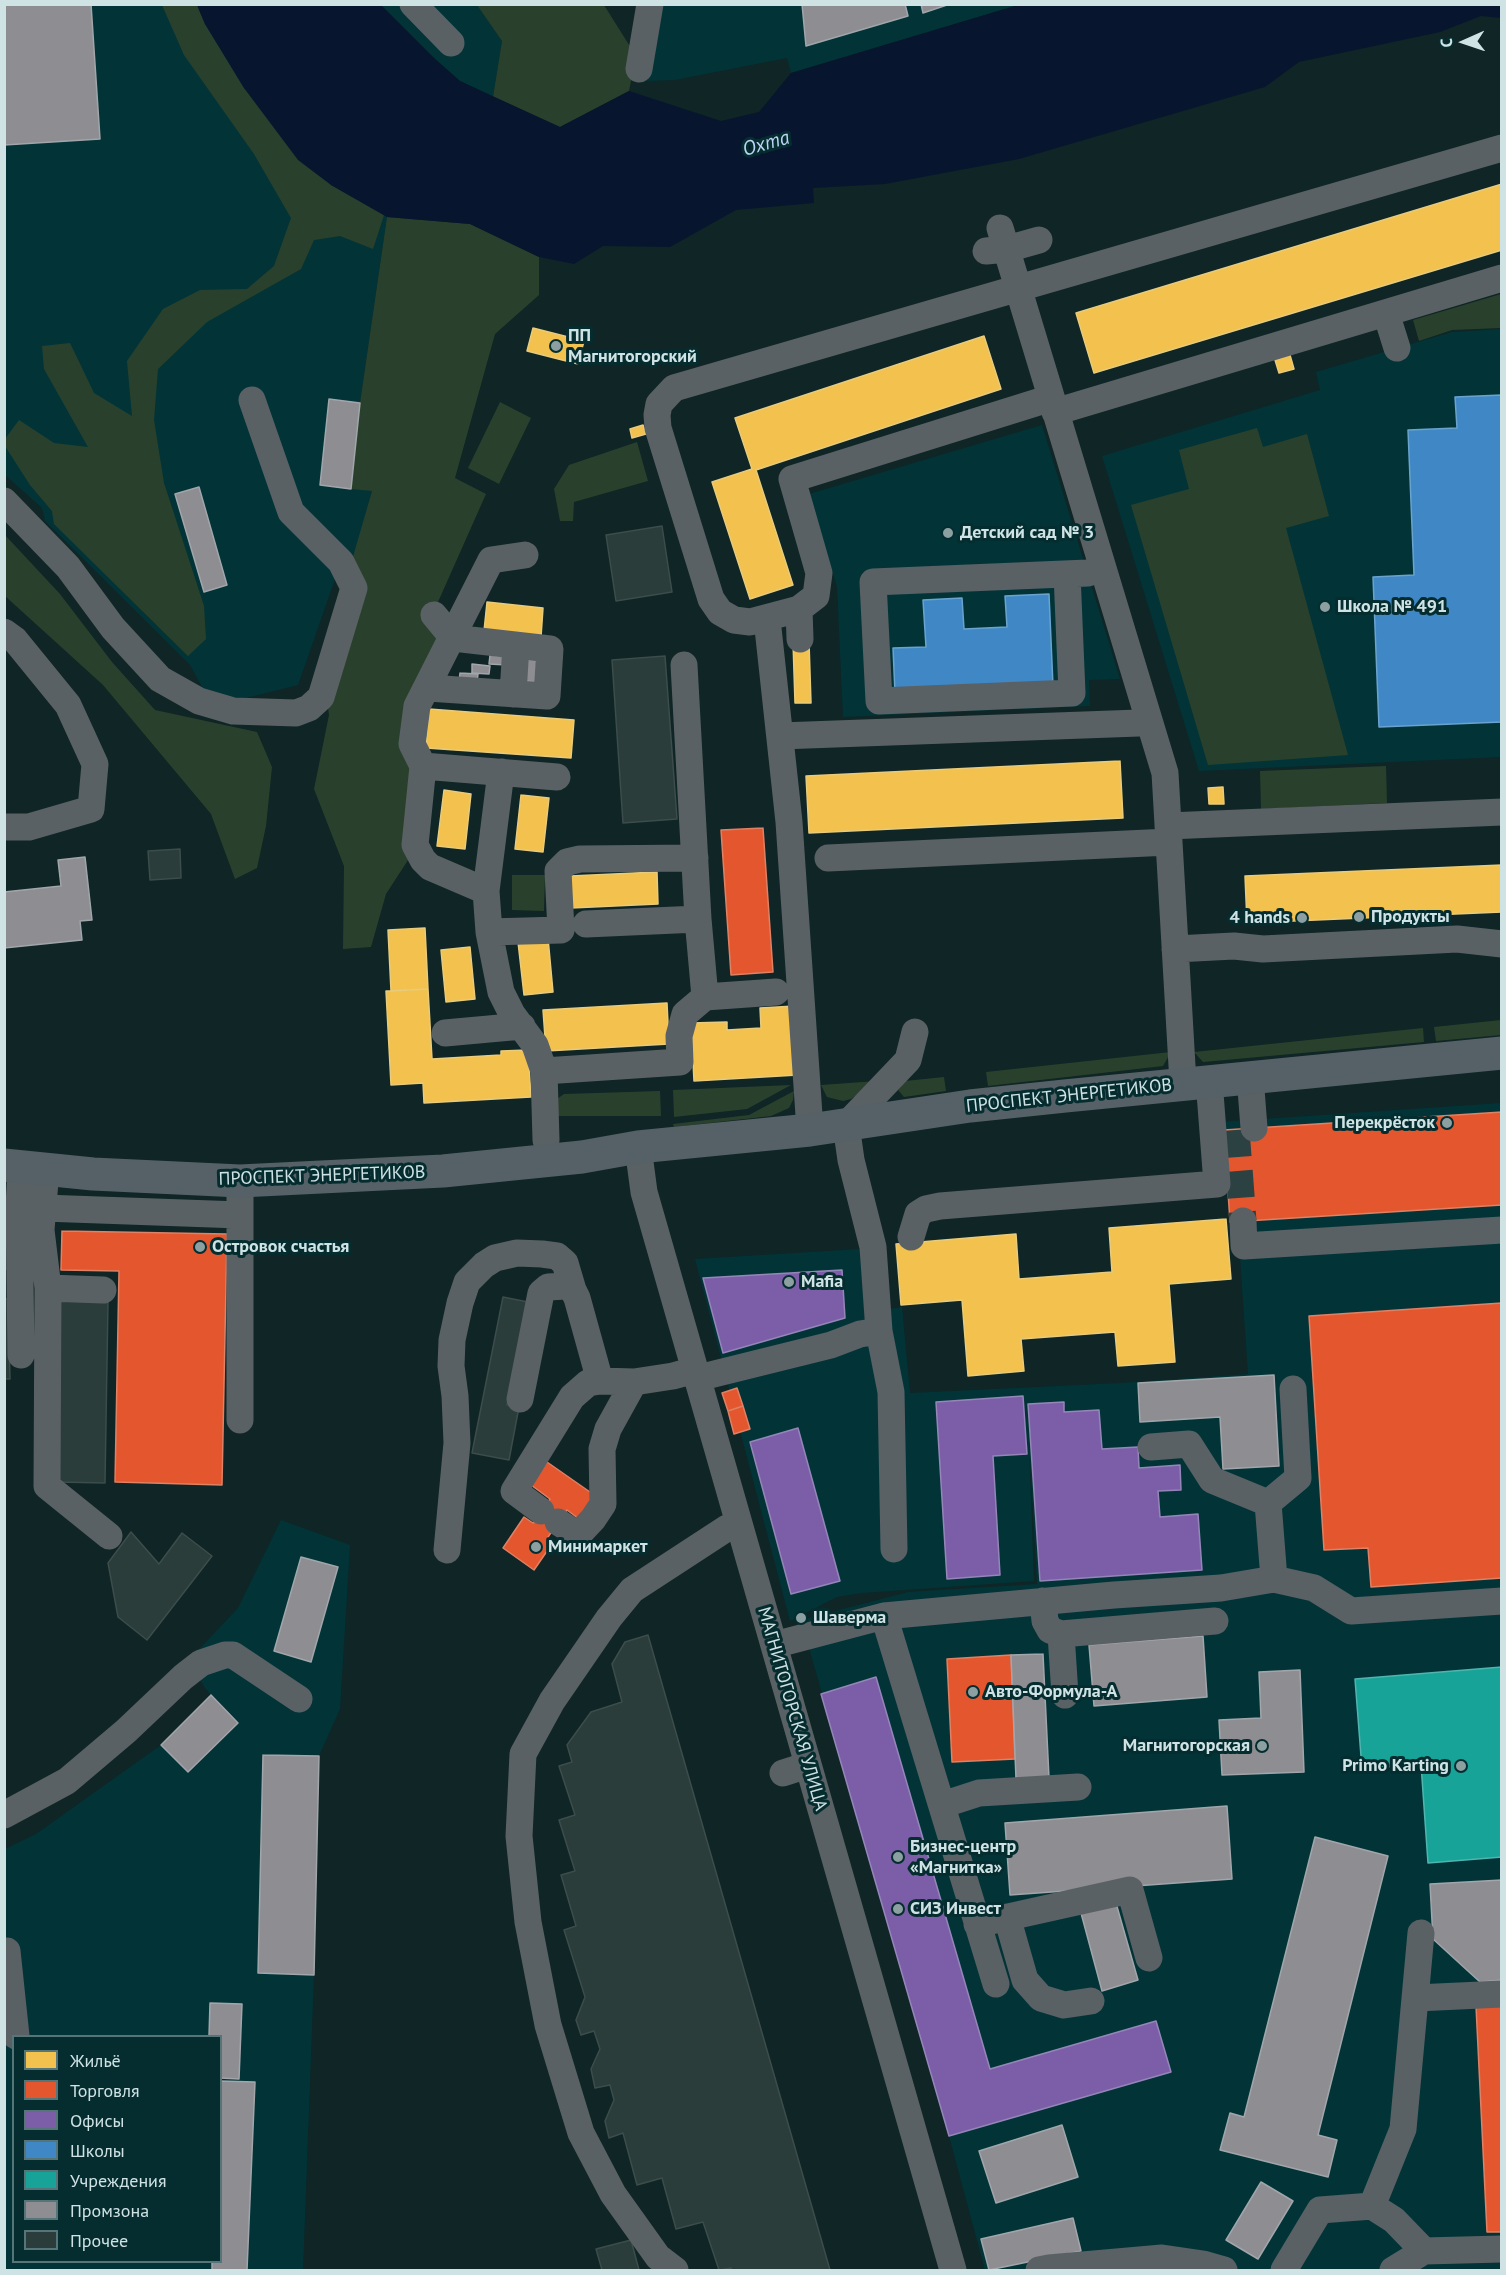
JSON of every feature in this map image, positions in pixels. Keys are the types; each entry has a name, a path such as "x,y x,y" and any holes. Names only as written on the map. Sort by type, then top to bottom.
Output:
{"main road":[{"name":"ПРОСПЕКТ ЭНЕРГЕТИКОВ","path":"19,1161 172,1179 240,1181 443,1171 582,1157 638,1147 810,1130 970,1107 1219,1079 1502,1053"},
{"name":"ПРОСПЕКТ ЭНЕРГЕТИКОВ","path":"19,1161 161,1158 243,1160 440,1150 580,1137 638,1147"}],"street":[{"path":"413,4 451,43"},
{"path":"639,69 650,4"},
{"path":"1502,148 674,388 659,404 658,429 711,599 720,612 734,620 750,622 767,619 799,609 816,596 819,573 792,479 1386,313 1502,278"},
{"path":"1039,240 998,243 1019,289 1165,773 1165,851 1175,949 1219,1079 1245,1129"},
{"path":"1386,313 1397,348"},
{"path":"4,501 68,567 114,628 160,679 199,700 233,711 296,713 309,708 321,697 354,588 341,562 291,512 252,400"},
{"path":"486,891 430,867 423,860 415,845 423,766 412,744 417,706 491,560 525,555"},
{"path":"1067,574 1072,693 879,701 873,582 1088,573 1103,568"},
{"path":"799,609 800,639"},
{"path":"428,688 547,696 550,649 453,638 434,615"},
{"path":"767,619 789,822 810,1130"},
{"path":"4,632 15,640 68,705 95,764 91,809 29,827 4,827"},
{"path":"684,665 698,919 705,997"},
{"path":"780,736 1139,723 1149,720"},
{"path":"423,766 557,777"},
{"path":"501,772 486,891 489,932 501,992 535,1045 544,1071 546,1140"},
{"path":"828,858 1077,857 1165,851 1502,812"},
{"path":"489,932 561,930 558,871 567,862 580,859 695,858"},
{"path":"586,924 698,919"},
{"path":"1175,949 1234,946 1263,948 1456,939 1502,944"},
{"path":"544,1071 680,1062 679,1036 685,1014 705,997 776,992"},
{"path":"445,1033 522,1026"},
{"path":"894,1549 891,1392 879,1331 873,1247 851,1160 846,1125 908,1060 915,1032"},
{"path":"910,1237 918,1214 926,1209 940,1206 1217,1184 1219,1079"},
{"name":"МАГНИТОГОРСКАЯ УЛИЦА","path":"638,1147 644,1192 953,2271"},
{"path":"19,1161 22,1207 12,1286 21,1356"},
{"path":"240,1181 240,1420"},
{"path":"22,1207 240,1215"},
{"path":"22,1207 41,1230 48,1288 47,1486 109,1536"},
{"path":"1255,1229 1502,1230"},
{"path":"447,1550 456,1443 455,1396 450,1366 452,1340 467,1282 484,1265 495,1258 517,1253 557,1256 565,1263 600,1381"},
{"path":"520,1399 541,1293 548,1287 558,1285 573,1290"},
{"path":"48,1288 103,1290"},
{"path":"634,1382 608,1430 602,1449 603,1504 578,1535 514,1491 572,1397 588,1383 634,1382 696,1374 831,1345 860,1334 879,1331"},
{"path":"1268,1503 1298,1478 1293,1389"},
{"path":"1151,1447 1189,1444 1212,1480 1268,1503"},
{"path":"1268,1503 1274,1579"},
{"path":"675,2271 658,2257 613,2194 581,2133 548,2025 528,1922 519,1836 523,1754 552,1701 609,1618 632,1590 727,1528 739,1524"},
{"path":"774,1645 884,1616 1221,1588 1274,1579 1314,1588 1351,1611 1502,1601"},
{"path":"1043,1601 1044,1621 1050,1630 1061,1634 1215,1621"},
{"path":"884,1616 996,1984"},
{"path":"1061,1634 1065,1695"},
{"path":"4,1815 67,1781 201,1663 233,1654 299,1699"},
{"path":"783,1773 808,1764"},
{"path":"942,1805 979,1793 1078,1787"},
{"path":"977,1924 1130,1890 1149,1958"},
{"path":"1006,1917 1025,1980 1041,1998 1064,2005 1091,2001"},
{"path":"1372,2206 1403,2129 1421,1933"},
{"path":"4,1951 7,1951 16,2035"},
{"path":"1416,1998 1502,1994"},
{"path":"1284,2271 1320,2210 1372,2206 1394,2220 1424,2251"},
{"path":"1393,2271 1424,2251 1502,2249"},
{"path":"1039,2271 1049,2268 1162,2258 1203,2264 1224,2271"}],"shaded area":[{"path":"5,5 197,5 205,24 331,185 387,217 360,403 351,488 372,491 352,565 341,562 298,685 246,698 207,696 190,665 45,521 42,508 5,475"},
{"path":"381,5 477,5 502,41 493,97 460,81"},
{"path":"659,5 1018,5 791,73 787,58 675,80 647,81"},
{"name":"Школа № 491","path":"1501,329 1501,757 1199,771 1102,456 1320,390 1316,372 1452,332"},
{"name":"Детский сад № 3","path":"1042,425 1120,679 1089,680 1090,706 843,717 837,587 809,494"},
{"path":"1501,1103 1501,2270 985,2270 949,2136 801,1620 908,1592 1037,1584 1029,1442 1034,1581 862,1593 837,1597 790,1621 695,1259 861,1249 889,1309 902,1307 910,1393 1121,1383 1248,1374 1238,1228 1230,1222 1218,1122"},
{"path":"281,1520 350,1545 340,1709 319,1756 314,1975 303,2270 5,2270 5,1849 36,1834 161,1745 211,1696 187,1662 238,1608"}],"green space":[{"path":"162,5 197,5 205,24 244,88 331,185 384,215 373,249 340,236 314,240 301,269 207,322 158,369 154,420 164,483 204,606 206,639 188,656 54,524 52,511 30,485 5,446 5,439 19,420 54,443 88,447 44,369 42,346 70,343 94,393 132,416 127,361 163,309 200,290 247,289 274,266 291,218 254,154 184,55"},
{"path":"477,5 604,5 636,56 629,91 560,127 493,97 502,41"},
{"path":"387,217 470,224 539,257 539,295 495,334 455,478 486,494 438,602 455,621 411,707 417,766 410,857 386,894 371,947 343,949 344,866 314,789 329,715 322,664 372,491 351,489 360,403"},
{"path":"1501,294 1501,328 1452,330 1419,341 1413,320"},
{"path":"500,402 531,418 499,484 468,468"},
{"path":"1257,428 1263,447 1307,434 1329,516 1286,528 1348,755 1208,765 1131,505 1189,489 1179,450"},
{"path":"637,442 648,481 574,502 573,521 560,521 554,489 569,465"},
{"path":"5,535 60,594 112,662 155,710 257,732 272,767 266,826 257,868 235,879 211,814 103,685 5,596"},
{"path":"1386,766 1387,803 1261,809 1260,771"},
{"path":"512,875 545,875 544,911 512,910"},
{"path":"1501,1020 1501,1035 1436,1041 1434,1027"},
{"path":"1423,1028 1424,1042 1203,1062 1194,1052"},
{"path":"1171,1052 1163,1066 988,1086 986,1072"},
{"path":"944,1077 946,1091 904,1097 898,1090 905,1081"},
{"path":"877,1081 851,1099 843,1101 827,1097 821,1085"},
{"path":"791,1085 747,1109 674,1117 673,1090"},
{"path":"660,1091 661,1116 556,1116 554,1101 564,1094"},
{"path":"794,1091 789,1108 771,1116 674,1127 673,1124 749,1115"}],"water":[{"name":"Охта","path":"1501,4 1501,18 1481,16 1440,32 1299,62 1265,87 1019,159 885,184 813,188 814,203 736,210 670,247 603,246 574,264 539,257 470,224 387,217 331,185 298,160 244,88 205,24 197,5 381,5 460,81 560,127 629,91 721,121 759,112 791,73 1018,5"}],"building: Жильё":[{"path":"1502,184 1502,250 1094,373 1076,313"},
{"name":"ПП Магнитогорский","path":"533,328 584,341 578,364 527,351"},
{"path":"984,336 1001,389 756,470 793,585 750,599 712,482 752,469 735,418"},
{"path":"1290,355 1294,369 1279,373 1275,360"},
{"path":"643,425 646,434 632,438 630,429"},
{"path":"487,602 543,608 541,637 484,631"},
{"path":"793,642 809,642 811,703 795,703"},
{"path":"429,709 574,720 571,758 426,748"},
{"path":"1120,761 1123,818 809,833 806,776"},
{"path":"1223,787 1224,804 1209,804 1208,788"},
{"path":"444,790 471,794 465,849 437,846"},
{"path":"521,795 549,798 543,852 515,849"},
{"path":"1502,865 1502,912 1247,923 1245,876"},
{"path":"657,872 658,904 571,908 570,876"},
{"path":"425,928 428,989 391,991 388,930"},
{"path":"548,938 553,992 524,995 518,942"},
{"path":"470,947 475,999 446,1002 441,950"},
{"path":"428,989 432,1059 501,1055 501,1051 528,1050 531,1097 424,1103 423,1083 391,1085 386,991"},
{"path":"667,1003 669,1044 546,1051 543,1010"},
{"path":"795,1006 798,1075 694,1081 691,1023 727,1022 727,1030 761,1028 760,1008"},
{"path":"1226,1219 1231,1279 1169,1284 1175,1362 1118,1366 1115,1332 1021,1339 1024,1371 968,1376 962,1300 901,1305 896,1244 1016,1234 1019,1279 1112,1272 1109,1228"}],"building: Торговля":[{"path":"763,828 773,972 731,975 721,830"},
{"path":"1502,1112 1502,1205 1230,1222 1224,1130"},
{"path":"62,1231 227,1234 222,1485 115,1482 119,1271 61,1270"},
{"path":"1502,1303 1502,1578 1371,1587 1368,1548 1324,1550 1309,1316"},
{"path":"737,1388 743,1406 728,1411 722,1393"},
{"path":"743,1406 750,1429 734,1434 728,1411"},
{"path":"547,1462 600,1499 583,1522 567,1510 548,1537 554,1541 534,1570 503,1548 524,1517 533,1523 550,1499 531,1485"},
{"path":"1011,1655 1015,1759 952,1762 947,1659"},
{"path":"1502,2004 1502,2232 1487,2232 1476,2006"}],"building: Офисы":[{"path":"842,1270 845,1318 723,1353 703,1278"},
{"path":"1023,1396 1027,1454 993,1456 1000,1575 947,1579 936,1402"},
{"path":"1064,1402 1064,1412 1099,1410 1102,1449 1138,1447 1139,1468 1180,1465 1181,1490 1158,1491 1160,1517 1198,1514 1202,1570 1040,1581 1028,1404"},
{"path":"798,1428 840,1581 791,1594 750,1442"},
{"name":"Бизнес-центр «Магнитка»","path":"876,1677 990,2069 1156,2021 1171,2072 949,2136 821,1694"}],"building: Школы":[{"path":"1502,395 1502,722 1379,727 1373,577 1414,575 1408,430 1457,428 1455,397"},
{"path":"1049,594 1053,686 895,693 893,648 926,647 923,600 962,598 964,629 1007,627 1005,596"}],"building: Учреждения":[{"name":"Primo Karting","path":"1502,1667 1502,1857 1428,1863 1421,1764 1362,1769 1355,1679"}],"building: Промзона":[{"path":"4,4 91,4 100,139 4,145"},
{"path":"802,4 905,4 908,16 806,46"},
{"path":"921,4 950,4 923,13"},
{"path":"329,399 360,403 351,489 320,485"},
{"path":"199,487 227,585 204,592 175,494"},
{"path":"490,655 508,657 507,665 489,664"},
{"path":"524,659 539,661 537,682 523,681"},
{"path":"472,664 490,666 489,674 472,673"},
{"path":"460,673 478,674 477,682 459,681"},
{"path":"85,857 92,920 80,921 82,940 4,948 4,892 61,886 58,860"},
{"path":"1274,1375 1279,1466 1223,1469 1220,1417 1140,1422 1138,1383"},
{"path":"301,1557 338,1567 311,1662 274,1651"},
{"path":"1203,1636 1207,1697 1094,1706 1089,1645"},
{"path":"1043,1654 1049,1778 1016,1779 1011,1655"},
{"name":"Магнитогорская","path":"1300,1670 1304,1772 1222,1775 1219,1720 1261,1718 1259,1672"},
{"path":"211,1695 238,1723 188,1772 161,1745"},
{"path":"263,1755 319,1756 314,1975 258,1973"},
{"path":"1227,1806 1232,1879 1010,1895 1005,1823"},
{"path":"1315,1837 1388,1856 1318,2135 1337,2140 1328,2177 1220,2150 1230,2113 1244,2117"},
{"path":"1502,1880 1502,1980 1480,1982 1433,1939 1430,1884"},
{"path":"1116,1903 1138,1980 1102,1991 1081,1913"},
{"path":"210,2003 242,2004 239,2079 222,2078 222,2035 209,2035"},
{"path":"222,2081 255,2082 247,2270 212,2270 212,2263 222,2263"},
{"path":"1062,2125 1078,2177 996,2203 979,2151"},
{"path":"1261,2182 1293,2201 1258,2259 1226,2240"},
{"path":"1073,2218 1081,2251 989,2270 981,2239"}],"building: Прочее":[{"path":"662,526 672,592 616,601 606,535"},
{"path":"665,656 677,819 623,823 612,660"},
{"path":"180,849 181,878 150,880 148,851"},
{"path":"4,1230 11,1230 11,1269 4,1269"},
{"path":"503,1297 528,1302 507,1405 519,1407 509,1460 472,1453"},
{"path":"4,1299 8,1299 10,1379 4,1379"},
{"path":"60,1301 108,1302 105,1483 57,1482"},
{"path":"131,1532 159,1564 182,1533 212,1556 147,1640 118,1617 108,1563"},
{"path":"648,1635 830,2270 732,2270 731,2268 719,2270 703,2222 676,2229 662,2178 637,2185 623,2133 609,2138 605,2121 614,2100 610,2085 595,2088 591,2069 600,2049 594,2031 581,2035 576,2020 585,1997 564,1930 576,1926 561,1875 575,1871 559,1820 575,1815 559,1766 572,1762 567,1745 591,1712 622,1702 612,1664 625,1642"},
{"path":"631,2240 639,2270 602,2270 596,2249"}],"tunnel":[{"path":"1236,1130 1243,1221"}],"place":[{"name":"ПП Магнитогорский","path":"556,346"},
{"name":"Детский сад № 3","path":"948,533"},
{"name":"Школа № 491","path":"1325,607"},
{"name":"Продукты","path":"1359,917"},
{"name":"4 hands","path":"1302,918"},
{"name":"Перекрёсток","path":"1447,1123"},
{"name":"Островок счастья","path":"200,1247"},
{"name":"Mafia","path":"789,1282"},
{"name":"Минимаркет","path":"536,1547"},
{"name":"Шаверма","path":"801,1618"},
{"name":"Авто-Формула-А","path":"973,1692"},
{"name":"Магнитогорская","path":"1262,1746"},
{"name":"Primo Karting","path":"1461,1766"},
{"name":"Бизнес-центр «Магнитка»","path":"898,1857"},
{"name":"СИЗ Инвест","path":"898,1909"}]}
